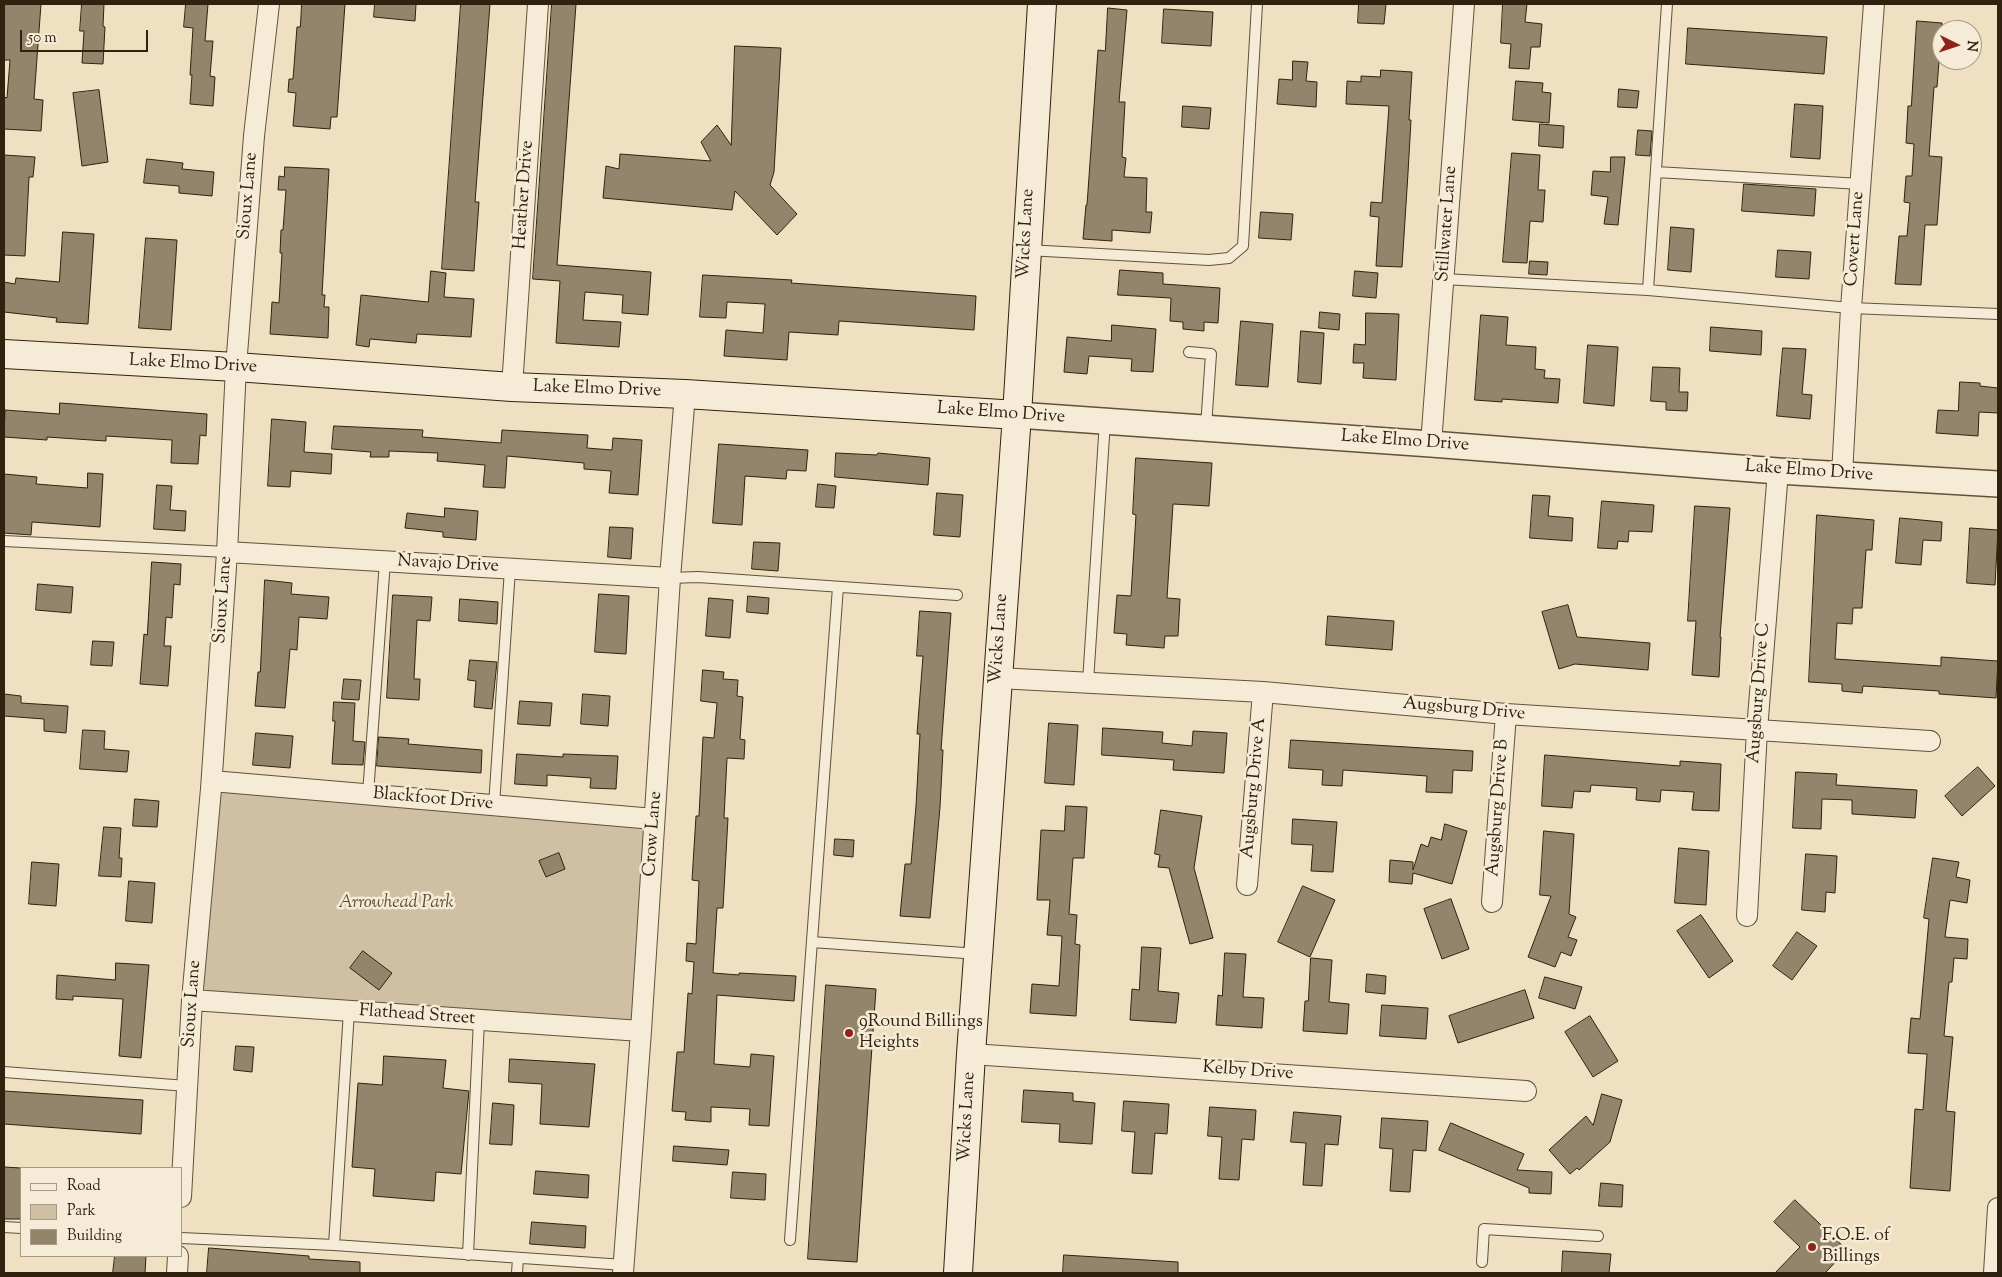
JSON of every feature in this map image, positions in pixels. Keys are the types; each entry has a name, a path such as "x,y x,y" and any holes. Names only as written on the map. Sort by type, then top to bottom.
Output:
{"main road":[{"name":"Wicks Lane","path":"958,1273 971,1054 1017,415 1042,4"},
{"name":"Lake Elmo Drive","path":"4,354 236,367 512,387 685,394 1017,415"}],"street":[{"name":"Sioux Lane","path":"182,1178 192,1000 212,781 227,552 236,367 254,136 269,4"},
{"name":"Heather Drive","path":"512,387 538,4"},
{"name":"Stillwater Lane","path":"1431,444 1464,4"},
{"name":"Covert Lane","path":"1842,475 1851,308 1874,4"},
{"name":"Crow Lane","path":"624,1269 670,578 685,394"},
{"name":"Lake Elmo Drive","path":"1017,415 1778,471 1998,484"},
{"name":"Augsburg Drive C","path":"1747,916 1757,730 1778,471"},
{"name":"Navajo Drive","path":"227,552 670,578"},
{"name":"Augsburg Drive","path":"998,678 1263,692 1506,714 1930,741"},
{"name":"Augsburg Drive A","path":"1247,885 1263,692"},
{"name":"Augsburg Drive B","path":"1492,902 1506,714"},
{"name":"Blackfoot Drive","path":"212,781 654,819"},
{"name":"Flathead Street","path":"192,1000 641,1031"},
{"name":"Kelby Drive","path":"971,1054 1526,1090"},
{"path":"1994,1273 1998,1208"},
{"path":"177,1273 178,1257"}],"lane":[{"path":"1026,250 1209,260 1229,258 1243,246 1257,4"},
{"path":"1648,290 1667,4"},
{"path":"1656,172 1861,184"},
{"path":"1443,279 1648,290 1851,308 1998,314"},
{"path":"1189,352 1211,354 1206,428"},
{"path":"1088,682 1105,422"},
{"path":"4,541 227,552"},
{"path":"368,794 385,561"},
{"path":"494,805 510,568"},
{"path":"670,578 698,577 957,595"},
{"path":"790,1240 838,587"},
{"path":"812,942 979,954"},
{"path":"334,1245 349,1011"},
{"path":"468,1254 479,1020"},
{"path":"4,1072 187,1086"},
{"path":"4,1227 20,1228"},
{"path":"1482,1262 1484,1229 1598,1236"},
{"path":"182,1238 334,1245 468,1254 624,1269"},
{"path":"517,1273 518,1258"}],"green space":[{"name":"Arrowhead Park","path":"211,789 646,825 634,1031 200,993"}],"building":[{"path":"4,4 41,4 34,99 43,100 41,131 4,129 4,97 7,98 10,60 4,60"},
{"path":"82,4 104,4 103,64 82,63 84,31 80,31"},
{"path":"186,4 208,4 205,41 213,41 210,76 215,77 213,106 190,104 193,28 184,27"},
{"path":"302,4 345,4 337,117 331,117 330,129 293,126 296,93 288,92 289,79 293,79 297,27 300,27"},
{"path":"375,4 416,4 415,21 374,17"},
{"path":"461,4 490,4 475,202 479,202 474,271 442,269"},
{"path":"552,4 576,4 557,265 651,272 648,315 622,313 623,295 585,292 583,320 621,322 619,347 556,343 560,281 533,279"},
{"path":"1359,4 1386,4 1384,24 1358,23"},
{"path":"1503,4 1527,4 1525,22 1542,24 1540,47 1531,47 1529,69 1509,68 1511,44 1501,43"},
{"path":"1108,8 1127,10 1119,102 1125,102 1122,157 1126,158 1124,177 1147,178 1146,212 1152,212 1150,233 1112,230 1112,241 1083,239 1098,50 1105,51"},
{"path":"1164,9 1213,12 1211,46 1162,43"},
{"path":"1917,21 1932,22 1932,70 1938,70 1937,87 1934,87 1929,156 1942,157 1937,225 1925,225 1921,285 1895,284 1899,236 1907,236 1910,203 1904,202 1906,176 1912,176 1914,144 1906,143 1908,106 1911,106"},
{"path":"1688,28 1827,37 1824,74 1686,64"},
{"path":"735,46 781,48 774,172 770,185 797,214 777,235 735,191 732,210 603,198 606,166 619,169 620,154 711,161 701,142 717,125 731,145"},
{"path":"1293,61 1308,62 1306,81 1317,82 1316,107 1277,104 1279,79 1292,80"},
{"path":"1381,70 1412,72 1402,267 1376,266 1379,217 1370,216 1371,202 1382,203 1389,106 1346,104 1347,81 1361,82 1361,76 1380,77"},
{"path":"1516,81 1543,83 1542,92 1551,93 1549,123 1513,120"},
{"path":"1619,89 1639,91 1637,108 1618,107"},
{"path":"99,90 108,162 82,166 73,93"},
{"path":"1795,104 1823,106 1820,159 1791,157"},
{"path":"1183,106 1211,108 1209,129 1182,127"},
{"path":"1540,124 1564,126 1563,148 1539,146"},
{"path":"1638,130 1652,131 1650,156 1636,155"},
{"path":"1512,153 1540,155 1538,190 1545,190 1543,222 1530,221 1527,263 1503,262"},
{"path":"4,155 35,157 33,177 29,177 25,256 4,255"},
{"path":"1611,157 1625,157 1618,225 1604,224 1608,197 1591,195 1593,171 1610,172"},
{"path":"147,159 183,163 182,169 214,172 212,196 179,193 179,186 144,183"},
{"path":"285,167 329,169 322,295 325,295 324,307 329,307 328,338 270,334 272,302 279,303 282,253 280,253 281,230 283,230 286,190 278,190 279,176 284,177"},
{"path":"1744,184 1816,189 1814,216 1742,211"},
{"path":"1261,212 1293,214 1291,240 1259,238"},
{"path":"1671,227 1694,229 1691,272 1668,270"},
{"path":"63,232 94,234 88,324 56,322 57,318 4,312 4,282 15,284 16,278 59,282"},
{"path":"146,238 177,240 171,330 139,328"},
{"path":"1778,250 1811,252 1809,279 1776,277"},
{"path":"1530,261 1548,262 1547,275 1529,274"},
{"path":"1120,270 1163,273 1163,284 1220,288 1218,323 1204,322 1204,331 1183,329 1183,322 1170,321 1171,298 1118,295"},
{"path":"431,271 446,273 444,297 474,299 471,337 417,334 416,343 370,339 369,347 356,345 361,295 428,302"},
{"path":"1355,271 1378,273 1376,298 1353,296"},
{"path":"703,275 792,280 791,283 976,296 974,330 839,321 838,335 789,332 787,360 724,356 726,330 763,333 765,304 727,302 726,318 700,317"},
{"path":"1320,312 1340,314 1339,330 1319,328"},
{"path":"1366,313 1399,314 1396,380 1363,378 1364,363 1353,363 1354,344 1365,345"},
{"path":"1481,315 1508,317 1506,345 1536,347 1535,369 1545,370 1544,378 1560,379 1558,403 1502,399 1502,402 1475,400"},
{"path":"1241,321 1273,324 1268,387 1236,385"},
{"path":"1112,325 1156,329 1153,372 1131,371 1132,359 1089,356 1087,374 1064,372 1067,337 1111,341"},
{"path":"1711,327 1762,331 1761,355 1710,351"},
{"path":"1301,331 1324,333 1321,384 1298,382"},
{"path":"1588,345 1618,347 1614,406 1584,403"},
{"path":"1783,348 1806,349 1802,394 1812,395 1810,419 1777,416"},
{"path":"1653,367 1680,368 1679,392 1688,392 1687,411 1666,410 1666,402 1651,401"},
{"path":"1960,382 1980,383 1980,386 1998,388 1998,413 1979,412 1978,436 1936,433 1938,410 1958,411"},
{"path":"60,403 207,414 206,436 200,435 198,464 171,463 172,440 106,436 106,441 47,437 47,440 4,437 5,410 59,414"},
{"path":"272,419 306,422 304,452 332,454 331,474 291,471 290,487 268,486"},
{"path":"334,426 423,430 422,437 501,443 502,430 588,435 587,448 612,450 613,438 642,440 638,495 609,493 611,471 584,469 584,463 507,456 505,488 483,487 485,465 437,461 438,453 389,451 389,457 370,457 371,452 332,449"},
{"path":"719,444 808,450 806,471 787,470 786,479 745,476 742,525 713,523"},
{"path":"836,453 877,455 878,453 930,458 928,485 835,477"},
{"path":"1136,458 1212,463 1209,506 1173,504 1167,598 1180,599 1178,636 1165,636 1164,648 1126,645 1127,634 1114,633 1117,595 1131,596 1136,515 1133,514"},
{"path":"88,473 103,474 100,527 32,522 31,535 4,533 4,474 37,477 36,484 87,488"},
{"path":"818,484 836,486 834,508 816,507"},
{"path":"157,485 172,486 170,510 186,511 185,531 154,529"},
{"path":"937,493 963,495 960,537 934,535"},
{"path":"1533,495 1550,496 1548,516 1573,518 1572,541 1530,538"},
{"path":"1602,501 1654,505 1652,532 1629,531 1628,542 1618,541 1617,549 1598,548"},
{"path":"1695,506 1730,508 1720,637 1719,677 1692,675 1696,621 1688,621"},
{"path":"445,508 478,511 476,540 443,537 443,532 405,528 407,513 444,517"},
{"path":"1817,515 1874,520 1872,550 1866,550 1862,608 1853,608 1852,624 1837,623 1835,659 1941,666 1941,657 1998,661 1996,698 1939,694 1939,691 1863,686 1862,693 1842,691 1842,684 1809,682"},
{"path":"1900,518 1942,522 1941,541 1923,540 1921,565 1896,563"},
{"path":"610,527 633,528 631,559 608,557"},
{"path":"1970,528 1998,530 1995,585 1967,583"},
{"path":"754,542 780,543 778,571 752,569"},
{"path":"152,562 181,564 180,585 174,584 172,618 166,617 164,646 171,646 168,686 140,684 144,634 147,635"},
{"path":"265,580 292,583 291,594 329,597 327,619 299,617 297,650 290,649 285,708 255,706 258,672 260,672"},
{"path":"38,584 73,587 71,613 36,610"},
{"path":"599,594 629,596 626,654 595,652"},
{"path":"393,595 432,597 430,621 417,620 414,679 420,679 419,700 387,698"},
{"path":"748,596 769,598 768,614 747,612"},
{"path":"709,598 733,600 730,638 706,636"},
{"path":"460,599 498,602 497,624 459,621"},
{"path":"1568,605 1577,637 1650,643 1648,670 1575,664 1559,669 1542,612"},
{"path":"920,611 951,613 941,750 943,750 940,807 930,918 900,916 905,864 911,864 916,806 920,734 917,734 923,656 917,656"},
{"path":"1328,616 1394,621 1392,650 1326,645"},
{"path":"93,641 114,642 112,666 91,665"},
{"path":"470,660 497,662 492,709 474,707 476,681 468,680"},
{"path":"703,670 724,672 723,679 738,680 737,696 743,697 740,739 745,740 744,759 727,758 724,818 728,818 723,908 717,908 713,973 796,976 794,1001 717,995 714,1064 750,1067 751,1054 774,1056 769,1126 749,1125 750,1109 711,1107 711,1122 685,1120 686,1112 672,1111 677,1052 684,1052 688,993 692,994 694,962 686,961 687,943 696,944 699,881 692,880 696,816 699,816 703,737 714,738 717,703 701,701"},
{"path":"344,679 361,680 359,700 342,699"},
{"path":"4,694 21,696 21,703 68,706 66,733 44,731 44,719 4,716"},
{"path":"583,694 610,696 608,726 581,724"},
{"path":"520,701 552,703 550,726 518,724"},
{"path":"334,702 355,703 353,741 365,742 363,765 332,764 335,721 333,721"},
{"path":"1049,723 1078,725 1074,785 1045,783"},
{"path":"1103,728 1163,732 1162,743 1192,746 1193,731 1227,733 1224,773 1173,770 1174,760 1102,755"},
{"path":"83,730 105,731 104,749 129,751 127,772 80,769"},
{"path":"256,733 293,736 290,768 253,765"},
{"path":"379,737 409,739 408,744 482,750 481,773 377,766"},
{"path":"1291,740 1473,751 1472,771 1453,770 1452,793 1426,792 1427,776 1343,770 1342,786 1322,785 1323,770 1289,768"},
{"path":"517,754 563,757 563,754 618,756 616,789 590,788 591,778 547,775 547,786 515,784"},
{"path":"1545,755 1680,766 1680,761 1721,764 1719,811 1692,810 1694,792 1661,790 1660,802 1636,800 1637,788 1591,785 1590,792 1574,791 1572,808 1542,806"},
{"path":"1978,767 1995,786 1962,816 1945,796"},
{"path":"1796,772 1837,774 1836,785 1917,790 1915,818 1852,814 1852,800 1822,799 1821,829 1793,828"},
{"path":"135,799 159,801 157,827 133,826"},
{"path":"1066,806 1087,807 1084,858 1073,858 1069,914 1077,915 1075,944 1080,945 1076,1016 1030,1013 1032,984 1059,986 1062,936 1047,935 1050,900 1037,900 1041,830 1064,831"},
{"path":"1161,810 1202,816 1194,868 1213,938 1190,944 1169,868 1158,867 1160,855 1155,854"},
{"path":"1293,819 1337,822 1333,872 1311,871 1313,845 1292,844"},
{"path":"1445,824 1467,831 1452,884 1413,873 1412,884 1389,882 1390,860 1413,862 1413,870 1421,844 1428,847 1431,837 1441,840"},
{"path":"104,827 121,828 119,858 122,858 121,877 99,876"},
{"path":"1544,831 1574,834 1569,914 1576,917 1568,937 1577,940 1571,956 1561,952 1555,967 1528,957 1551,896 1540,895"},
{"path":"835,839 854,840 853,857 834,855"},
{"path":"1679,848 1709,851 1706,905 1675,903"},
{"path":"559,853 565,869 546,877 539,861"},
{"path":"1806,854 1837,856 1835,893 1826,892 1825,912 1802,910"},
{"path":"1933,858 1959,862 1956,877 1970,880 1967,903 1950,900 1945,937 1968,939 1967,959 1954,958 1952,982 1949,982 1944,1036 1953,1037 1946,1111 1955,1112 1950,1191 1910,1188 1915,1109 1923,1110 1927,1054 1908,1053 1911,1018 1920,1019 1929,919 1924,918"},
{"path":"32,862 59,864 56,906 29,904"},
{"path":"129,881 155,883 152,923 126,921"},
{"path":"1303,886 1335,900 1310,957 1278,942"},
{"path":"1451,899 1469,949 1442,959 1424,909"},
{"path":"1701,915 1733,961 1709,978 1677,931"},
{"path":"1797,932 1817,946 1792,980 1773,966"},
{"path":"1142,947 1161,948 1158,991 1179,993 1176,1023 1130,1020 1132,989 1139,990"},
{"path":"363,951 392,973 379,990 350,968"},
{"path":"1225,953 1246,954 1243,997 1264,998 1262,1028 1216,1025 1218,995 1222,996"},
{"path":"1311,958 1332,960 1329,1002 1349,1004 1347,1034 1303,1031 1305,1001 1308,1001"},
{"path":"116,963 149,965 141,1058 119,1056 123,999 73,996 73,1000 56,999 57,975 115,980"},
{"path":"1367,974 1386,976 1385,994 1366,992"},
{"path":"1545,977 1582,987 1575,1009 1539,998"},
{"path":"826,985 876,989 857,1262 808,1259"},
{"path":"1525,990 1534,1018 1458,1043 1449,1016"},
{"path":"1382,1005 1428,1008 1426,1039 1380,1036"},
{"path":"1590,1016 1618,1061 1593,1077 1565,1032"},
{"path":"236,1046 254,1047 252,1072 234,1070"},
{"path":"384,1056 446,1060 443,1088 469,1091 461,1174 436,1172 434,1201 373,1196 375,1169 352,1167 358,1083 382,1085"},
{"path":"510,1059 595,1064 589,1127 540,1124 542,1084 509,1082"},
{"path":"1024,1090 1073,1093 1073,1101 1095,1103 1092,1144 1059,1142 1060,1124 1022,1122"},
{"path":"4,1091 143,1100 141,1134 4,1124"},
{"path":"1602,1094 1622,1100 1610,1142 1579,1170 1577,1168 1570,1174 1549,1150 1586,1116 1593,1125"},
{"path":"1124,1101 1169,1104 1167,1134 1155,1133 1152,1174 1132,1173 1135,1132 1122,1131"},
{"path":"493,1103 514,1105 512,1145 490,1144"},
{"path":"1210,1107 1256,1110 1254,1140 1242,1139 1239,1180 1219,1179 1222,1137 1208,1136"},
{"path":"1294,1112 1341,1116 1338,1145 1325,1144 1322,1186 1303,1185 1306,1143 1291,1142"},
{"path":"1382,1118 1428,1121 1426,1151 1413,1150 1410,1192 1390,1191 1393,1149 1380,1148"},
{"path":"1451,1123 1524,1154 1517,1170 1552,1172 1551,1194 1529,1193 1529,1188 1439,1150"},
{"path":"674,1146 729,1150 727,1165 673,1161"},
{"path":"4,1167 20,1168 20,1219 4,1219"},
{"path":"536,1171 589,1175 588,1198 534,1194"},
{"path":"733,1172 766,1174 765,1200 731,1198"},
{"path":"1601,1183 1623,1185 1622,1207 1599,1206"},
{"path":"1795,1200 1847,1250 1825,1273 1775,1273 1800,1247 1774,1222"},
{"path":"532,1222 586,1226 585,1248 530,1244"},
{"path":"209,1248 309,1256 309,1259 360,1262 360,1273 207,1273"},
{"path":"1563,1251 1611,1254 1609,1273 1562,1273"},
{"path":"1064,1255 1178,1262 1178,1273 1063,1273"},
{"path":"115,1257 146,1257 145,1273 113,1273"}],"place":[{"name":"9Round Billings Heights","path":"849,1033"},
{"name":"F.O.E. of Billings","path":"1812,1247"}]}
